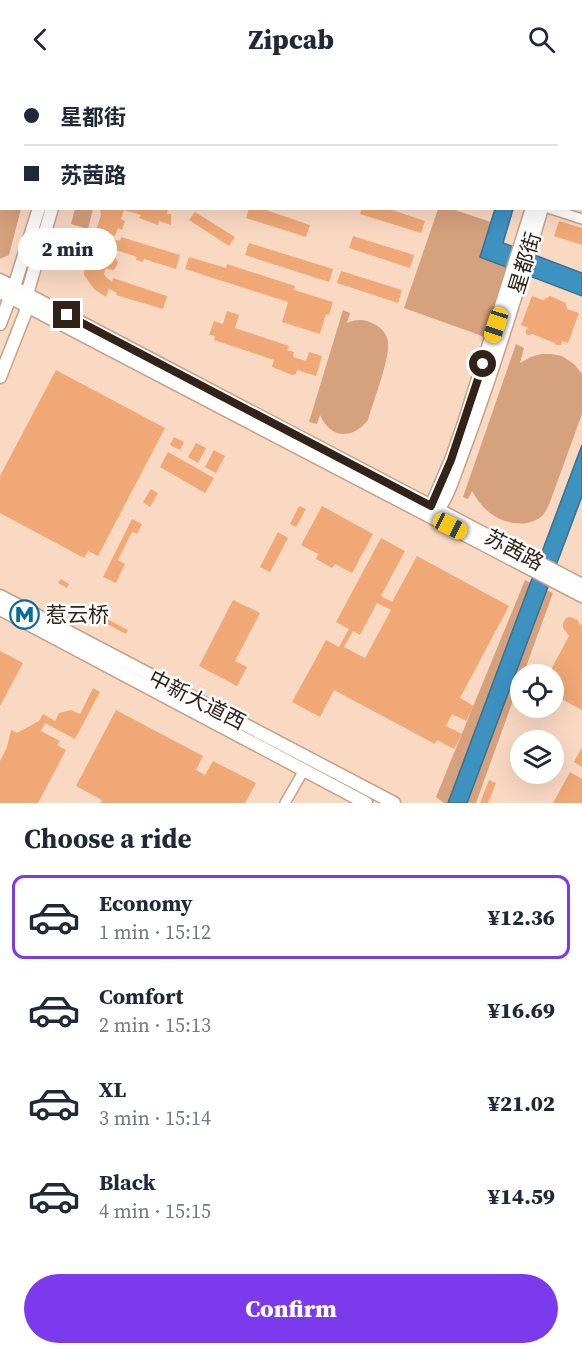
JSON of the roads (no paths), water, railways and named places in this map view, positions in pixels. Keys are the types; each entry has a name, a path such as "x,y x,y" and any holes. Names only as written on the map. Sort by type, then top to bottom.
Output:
{"main road":[{"path":"0,324 8,292 38,210"},
{"path":"0,377 27,300 51,210"},
{"name":"星都街","path":"525,247 532,210"},
{"name":"星都街","path":"433,511 448,489 473,427 516,275 541,210"},
{"name":"苏茜路","path":"0,280 8,292 433,511 562,580 582,596"},
{"name":"苏茜路","path":"562,580 582,585"},
{"name":"中新大道西","path":"0,596 394,803"},
{"name":"中新大道西","path":"0,609 366,803"}],"street":[{"path":"554,210 582,219"},
{"path":"285,803 304,770"}],"water":[{"path":"495,210 513,210 503,243 582,273 582,296 480,257"},
{"path":"582,445 582,496 519,664 510,664 510,688 467,803 448,803"}],"place":[{"name":"惹云桥","path":"25,615"}]}
